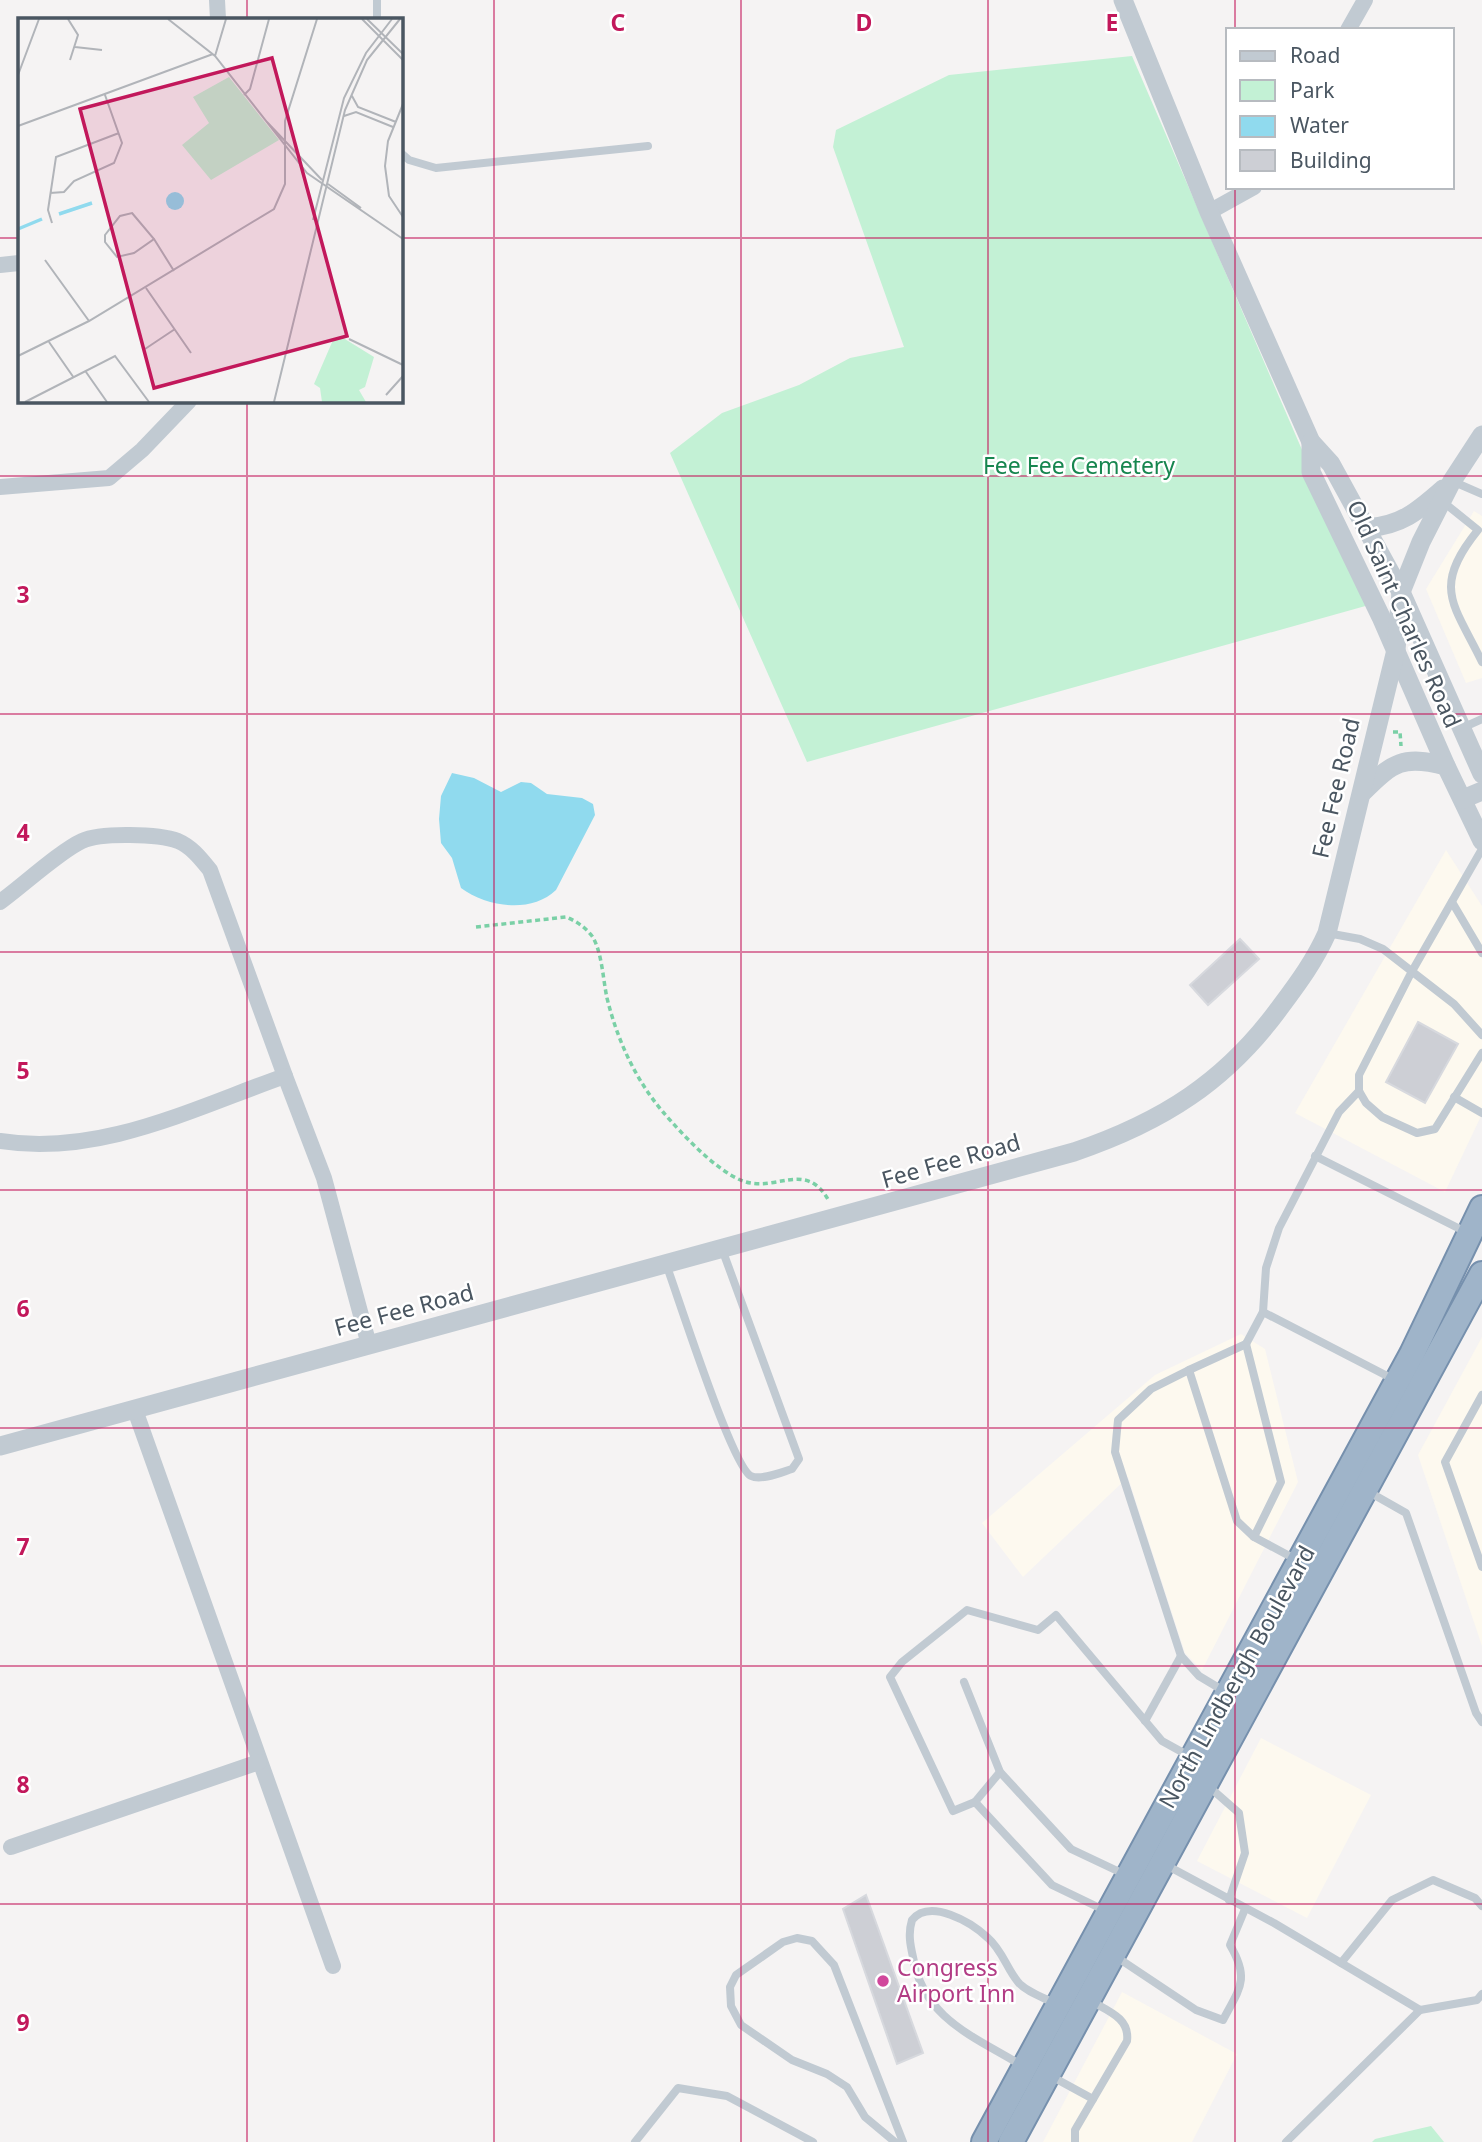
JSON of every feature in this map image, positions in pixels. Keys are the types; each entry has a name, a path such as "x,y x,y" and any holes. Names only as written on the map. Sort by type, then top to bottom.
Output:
{"highway":[{"name":"North Lindbergh Boulevard","path":"984,2142 1397,1382 1482,1208"},
{"name":"North Lindbergh Boulevard","path":"1012,2142 1482,1274"}],"street":[{"path":"217,0 218,18"},
{"name":"Old Saint Charles Road","path":"1123,0 1209,212 1311,442 1331,464 1401,592 1482,774"},
{"path":"1349,28 1365,0"},
{"path":"1209,212 1250,189"},
{"path":"0,265 18,263"},
{"path":"0,487 109,478 142,450 188,402"},
{"name":"Fee Fee Road","path":"0,1446 1074,1152 1110,1140 1155,1119 1203,1090 1255,1042 1314,961 1326,933 1362,793 1374,728 1396,650 1401,592 1452,481 1482,435"},
{"name":"Old Saint Charles Road","path":"1311,442 1311,472 1396,650 1482,841"},
{"path":"1366,528 1389,527 1418,511 1452,481"},
{"path":"1362,793 1386,769 1405,761 1446,766"},
{"path":"1463,799 1482,791"},
{"path":"0,902 83,841 131,836 178,842 196,853 210,870 324,1178 369,1345"},
{"path":"0,1141 45,1146 112,1137 285,1076"},
{"path":"135,1410 333,1966"},
{"path":"11,1847 259,1762"}],"lane":[{"path":"377,0 377,18"},
{"path":"402,154 409,160 436,168 648,146"},
{"path":"1452,481 1482,494"},
{"path":"1442,501 1478,530 1458,554 1450,589 1453,607 1482,662"},
{"path":"1462,728 1482,719"},
{"path":"1482,849 1411,973 1359,1075 1359,1091 1366,1103 1382,1117 1417,1133 1435,1129 1482,1053"},
{"path":"1452,902 1482,953"},
{"path":"1326,933 1360,939 1383,949 1454,1004 1482,1035"},
{"path":"1228,1693 1199,1676 1181,1656 1115,1452 1118,1420 1151,1389 1246,1345 1263,1312 1266,1268 1279,1228 1339,1112 1359,1091"},
{"path":"1454,1097 1482,1113"},
{"path":"1315,1156 1470,1234"},
{"path":"666,1264 727,1434 744,1470 748,1476 756,1478 792,1469 799,1458 722,1249"},
{"path":"1263,1312 1397,1382"},
{"path":"1246,1345 1280,1482 1254,1537"},
{"path":"1189,1370 1237,1521 1254,1537 1300,1561"},
{"path":"1482,1395 1445,1462 1482,1567"},
{"path":"1366,1490 1406,1513 1476,1713 1482,1722"},
{"path":"1000,1772 975,1802 953,1811 890,1677 902,1662 967,1610 1038,1630 1056,1615 1162,1741 1193,1758"},
{"path":"1145,1721 1181,1656"},
{"path":"964,1682 1000,1772 1071,1849 1129,1876"},
{"path":"1206,1785 1239,1813 1245,1853 1229,1900"},
{"path":"975,1802 1052,1885 1109,1912"},
{"path":"1163,1863 1420,2010"},
{"path":"1341,1963 1392,1900 1433,1880 1475,1898 1482,1906"},
{"path":"1113,1955 1196,2010 1223,2020 1243,1982 1240,1962 1230,1945 1245,1909"},
{"path":"1024,2067 950,2022 924,1994 915,1969 909,1937 912,1920 925,1910 941,1911 987,1937 1006,1959 1019,1984 1058,2005"},
{"path":"895,2142 865,2117 847,2087 827,2074 792,2060 741,2025 731,2006 730,1987 736,1975 783,1942 797,1938 812,1941 834,1965 903,2142"},
{"path":"1286,2142 1420,2010 1477,2000 1482,1994"},
{"path":"1075,2142 1075,2130 1127,2041 1128,2033 1120,2018 1089,2000"},
{"path":"1048,2075 1093,2099"},
{"path":"635,2142 678,2088 727,2096 813,2142"}],"path":[{"path":"1391,731 1400,732 1401,751"},
{"path":"475,927 566,917 576,921 593,938 608,1000 625,1052 643,1086 663,1112 706,1155 741,1181 763,1184 798,1178 811,1181 826,1196 839,1218"}],"shaded area":[{"path":"1474,511 1482,516 1482,678 1466,683 1426,589"},
{"path":"1446,850 1482,906 1482,1114 1445,1192 1295,1113"},
{"path":"1241,1334 1265,1349 1298,1482 1202,1670 1185,1653 1128,1477 1023,1577 982,1523 1155,1375"},
{"path":"1482,1337 1482,1646 1418,1455"},
{"path":"1261,1738 1371,1795 1307,1918 1197,1861"},
{"path":"1122,1992 1237,2054 1192,2142 1043,2142"}],"green space":[{"name":"Fee Fee Cemetery","path":"1132,56 1369,605 807,762 670,453 722,413 799,385 850,358 904,347 833,147 836,130 949,75"},
{"path":"1431,2126 1444,2142 1372,2142 1375,2139"}],"water":[{"path":"452,773 474,778 501,792 521,782 531,783 547,794 582,798 593,804 595,815 556,890 546,898 534,902 509,905 483,900 461,888 452,858 441,843 439,819 441,796"}],"building":[{"path":"1240,939 1259,959 1208,1005 1190,985"},
{"path":"1418,1022 1458,1044 1425,1103 1386,1082"},
{"name":"Congress Airport Inn","path":"866,1895 923,2053 897,2064 843,1909"}],"place":[{"name":"Congress Airport Inn","path":"883,1981"}]}
